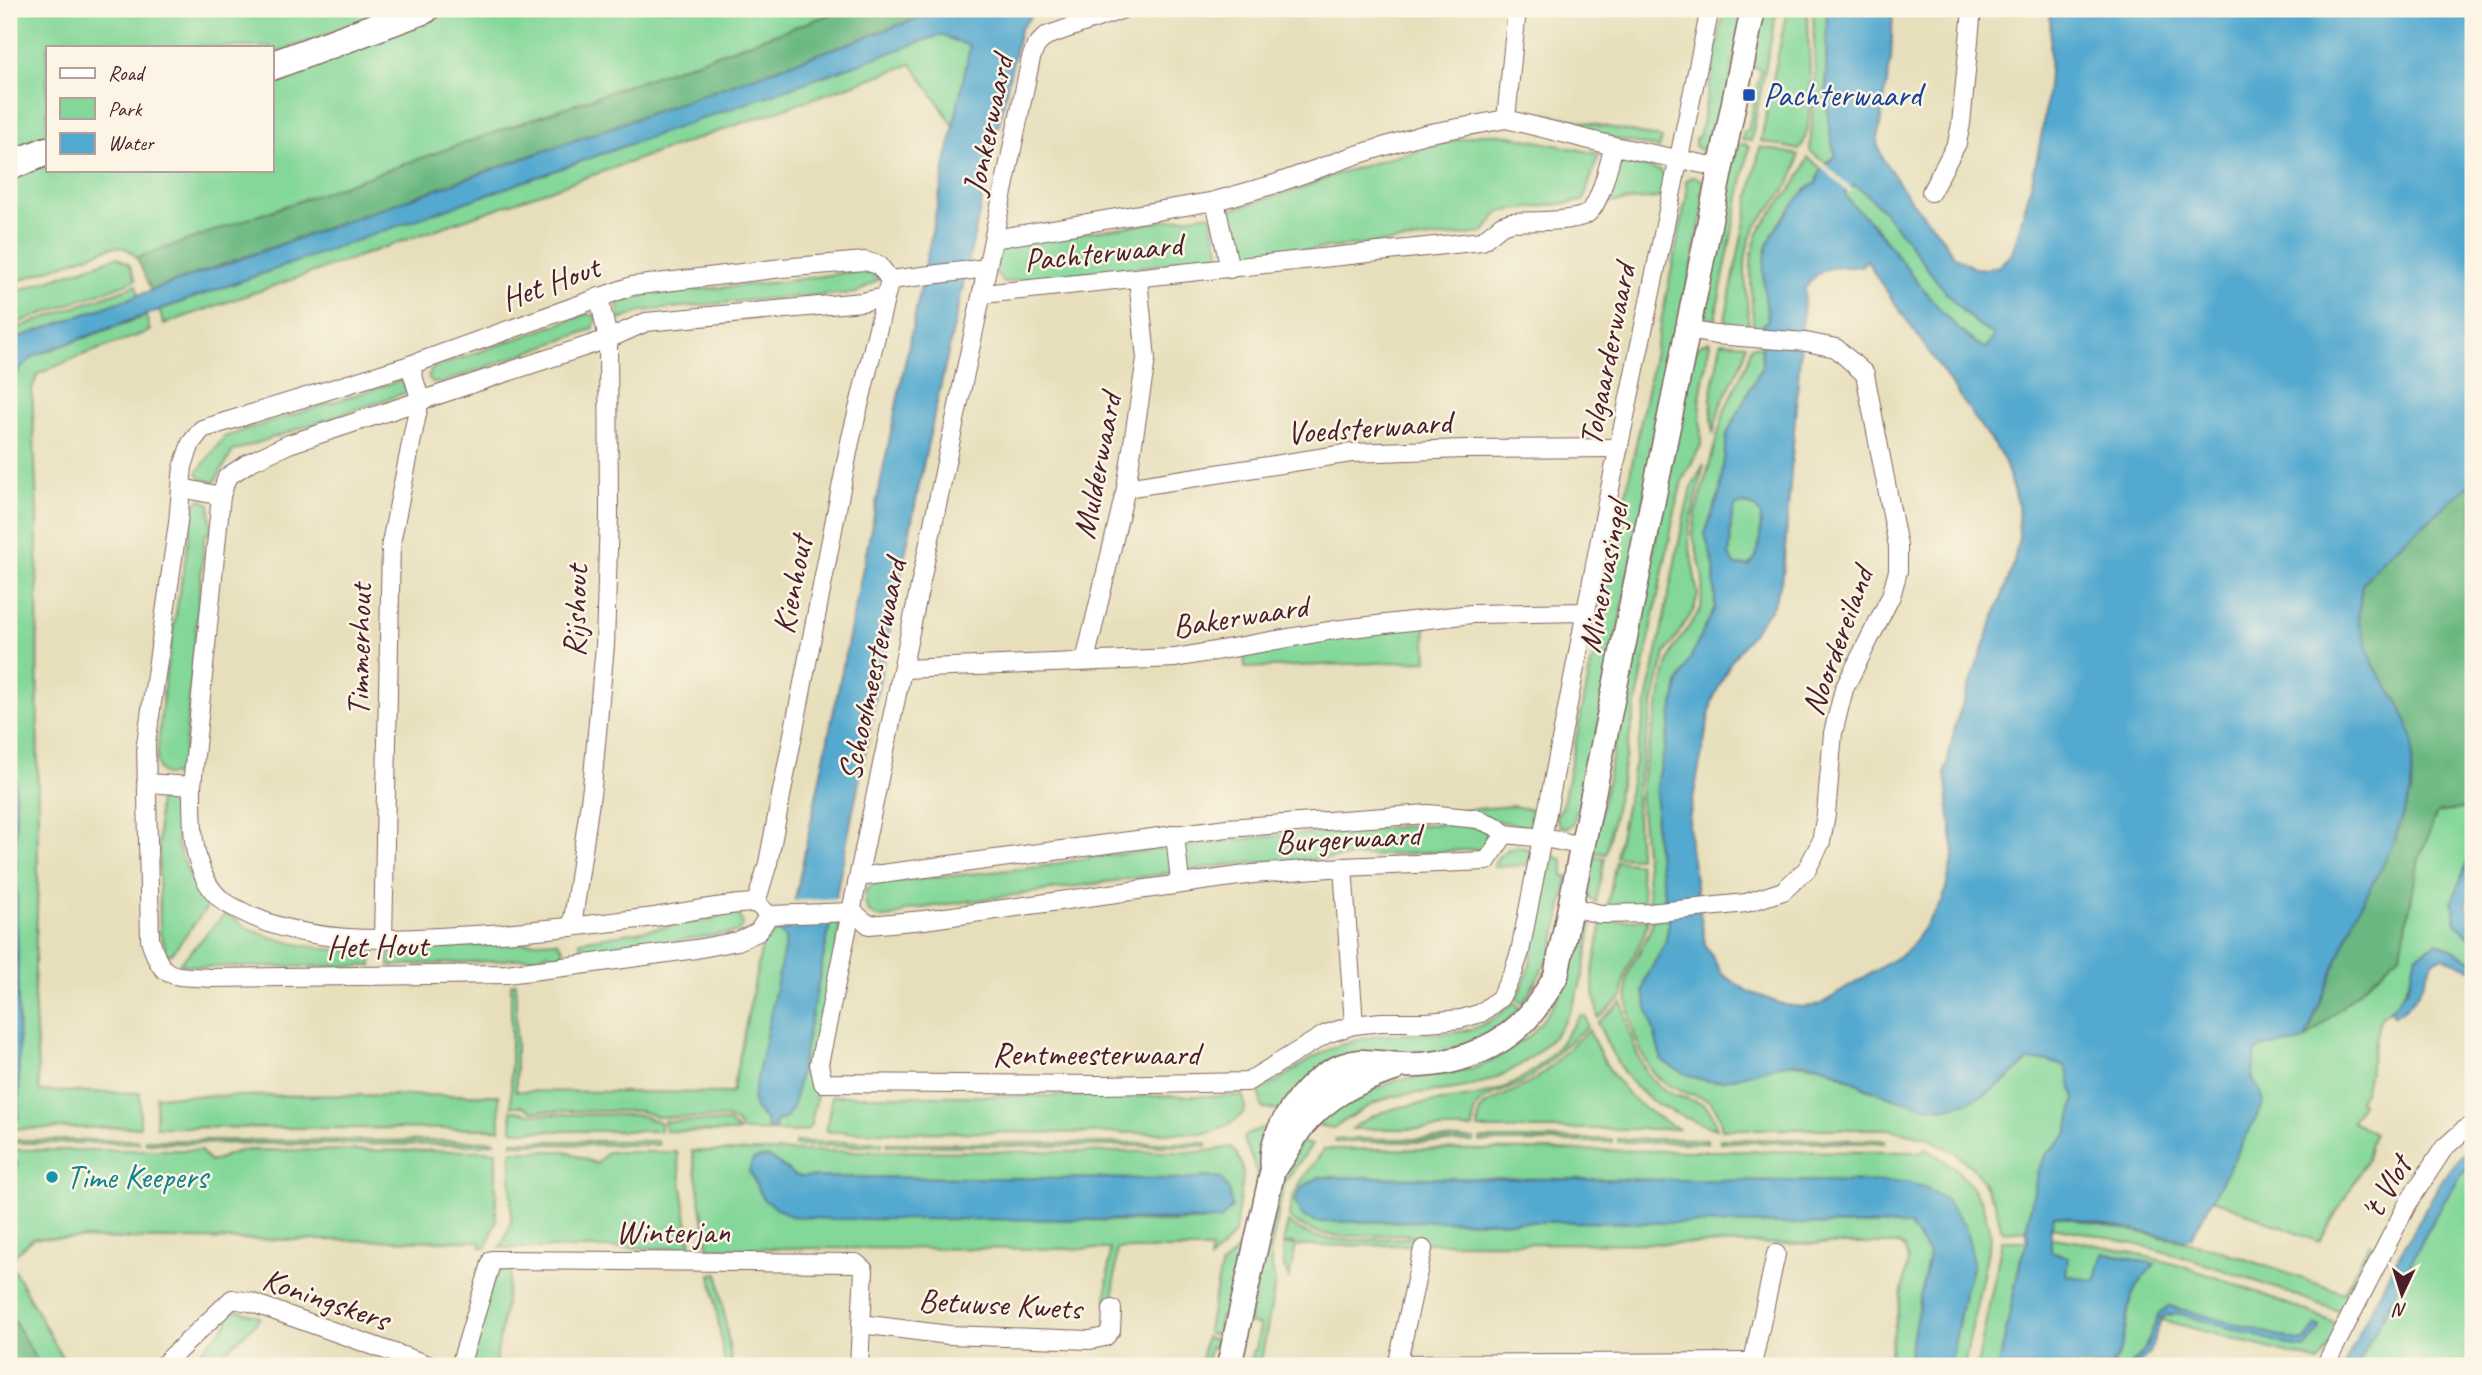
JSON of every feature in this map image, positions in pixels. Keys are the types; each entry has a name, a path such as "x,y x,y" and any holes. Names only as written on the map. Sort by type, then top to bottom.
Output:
{"main road":[{"path":"273,65 425,9"},
{"path":"9,166 46,150"}],"street":[{"name":"Jonkerwaard","path":"979,270 993,239 1036,46 1046,36 1123,9"},
{"path":"1506,119 1517,9"},
{"name":"Tolgaarderwaard","path":"1544,838 1586,612 1710,9"},
{"name":"Minervasingel","path":"1229,1366 1273,1169 1301,1127 1329,1100 1351,1085 1405,1066 1464,1057 1490,1046 1529,1019 1556,976 1753,9"},
{"path":"1931,192 1957,143 1965,104 1972,9"},
{"name":"Pachterwaard","path":"993,239 1215,201 1264,188 1425,134 1506,119 1614,146 1722,168"},
{"name":"Pachterwaard","path":"983,294 1482,241 1511,222 1576,218 1589,213 1597,200 1614,146"},
{"name":"Pachterwaard","path":"1215,201 1230,269"},
{"name":"Het Hout","path":"769,911 758,932 738,941 506,974 213,978 164,972 150,939 146,744 183,466 191,443 202,429 410,365 632,286 864,261 879,265 888,289"},
{"name":"Het Hout","path":"848,912 769,911 727,904 572,927 383,940 299,931 260,921 223,901 208,882 197,858 192,816 192,786 221,496 227,477 250,462 289,444 608,339 646,322 862,302 918,277 979,270"},
{"name":"Schoolmeesterwaard","path":"823,1083 818,1064 848,912 859,877 983,294 979,270"},
{"name":"Mulderwaard","path":"1085,662 1125,488 1146,359 1138,279"},
{"name":"Kienhout","path":"769,911 768,863 850,442 888,289"},
{"name":"Rijshout","path":"572,927 592,787 605,645 609,515 608,339 598,297"},
{"name":"Noordereiland","path":"1572,907 1600,914 1660,912 1746,903 1783,891 1807,869 1821,842 1833,733 1844,689 1891,596 1898,571 1898,546 1865,374 1836,348 1806,342 1688,330"},
{"name":"Timmerhout","path":"383,940 391,543 420,399 410,365"},
{"name":"Voedsterwaard","path":"1125,488 1352,453 1619,448"},
{"path":"182,488 221,496"},
{"name":"Bakerwaard","path":"903,669 1175,658 1334,630 1472,614 1586,612"},
{"path":"146,783 192,786"},
{"name":"Burgerwaard","path":"859,877 1227,828 1428,814 1478,819 1495,826 1505,834 1584,846"},
{"path":"1175,834 1180,883"},
{"name":"Burgerwaard","path":"848,912 869,925 1180,883 1343,867 1487,861 1505,834"},
{"name":"Rentmeesterwaard","path":"823,1083 1102,1085 1247,1082 1326,1034 1354,1025 1381,1021 1427,1022 1461,1019 1480,1013 1500,998 1513,973 1520,952 1544,838"},
{"path":"1343,867 1354,1025"},
{"name":"'t Vlot","path":"2325,1366 2408,1203 2444,1148 2465,1129 2473,1126"},
{"path":"1423,1249 1397,1365 1752,1364 1776,1254"},
{"name":"Winterjan","path":"460,1366 492,1261 856,1263 864,1270 859,1366"},
{"name":"Koningskers","path":"162,1366 232,1299 250,1302 431,1366"},
{"name":"Betuwse Kwets","path":"861,1324 949,1335 1090,1340 1105,1337 1111,1330 1112,1309"}],"green space":[{"path":"9,9 396,9 273,54 273,46 46,46 46,139 9,154"},
{"path":"450,9 846,9 137,258 126,249 112,247 9,284 10,181 46,163 46,172 273,172 273,76"},
{"path":"846,9 945,9 151,290 137,258"},
{"path":"1724,9 1743,9 1720,135 1713,134 1711,144 1703,152 1695,146 1695,140 1700,134"},
{"path":"1764,9 1777,9 1751,141 1742,140 1744,131 1748,131 1761,69 1752,67"},
{"path":"1787,9 1807,9 1810,105 1805,140 1799,150 1761,141"},
{"path":"1813,9 1827,9 1827,104 1836,155 1825,163 1810,151 1815,73"},
{"path":"940,35 971,46 954,126 912,64 164,324 159,310"},
{"path":"1530,111 1662,138 1659,148 1528,121"},
{"path":"1480,134 1501,134 1599,154 1583,201 1499,212 1483,233 1235,257 1225,213 1229,210 1300,189 1340,173"},
{"path":"1745,144 1749,147 1714,324 1705,312 1704,298 1736,145"},
{"path":"1760,147 1798,155 1796,168 1792,179 1755,228 1750,239 1745,262 1748,332 1723,329"},
{"path":"1808,158 1822,168 1816,183 1805,190 1763,278 1768,320 1761,333 1753,333 1751,264 1756,238 1762,226 1788,194"},
{"path":"1623,162 1661,171 1667,181 1663,197 1609,203 1615,170"},
{"path":"1693,177 1701,179 1701,195 1706,196 1581,812 1576,812 1574,822 1568,828 1561,827 1555,816 1562,808 1687,194 1686,182"},
{"path":"1855,185 1892,221 1955,303 1973,321 1994,336 1986,348 1972,340 1942,312 1873,224 1857,210 1845,192"},
{"path":"1210,214 1220,253 1211,259 1003,282 994,270 1003,245"},
{"path":"117,257 129,264 136,280 9,326 9,294"},
{"path":"863,270 881,278 856,293 642,311 620,320 617,303 650,294 780,282"},
{"path":"136,285 139,296 9,341 9,331"},
{"path":"587,314 597,316 593,329 441,383 432,382 428,376 433,368"},
{"path":"146,316 150,331 38,374 32,389 37,509 38,885 34,993 39,1091 140,1093 140,1127 9,1129 9,1118 18,1119 19,1075 10,429 12,380 20,367 36,355"},
{"path":"1710,342 1700,397 1701,445 1682,481 1676,506 1606,854 1593,852 1692,357 1700,345"},
{"path":"1721,342 1746,344 1744,358 1720,406 1713,435 1711,398"},
{"path":"1751,346 1761,347 1762,366 1727,434 1720,492 1705,534 1714,566 1715,607 1678,684 1657,785 1655,835 1666,907 1650,907 1640,796 1644,769 1667,666 1674,648 1701,609 1703,578 1693,535 1696,512 1725,409 1748,361"},
{"path":"401,380 408,392 233,451 214,483 201,478 197,473 224,437"},
{"path":"1704,464 1689,530 1698,595 1693,611 1665,654 1651,713 1636,794 1639,858 1616,857 1684,517 1692,487"},
{"path":"2473,482 2473,807 2437,813 2419,859 2401,953 2305,1040 2356,914 2389,853 2400,705 2374,666 2358,619 2362,584 2381,561"},
{"path":"200,499 210,504 211,533 205,534 184,754 187,762 174,775 165,775 159,769 157,759 164,684 194,507"},
{"path":"1736,505 1755,507 1761,516 1760,542 1756,557 1749,566 1736,565 1729,556 1734,511"},
{"path":"1425,622 1427,661 1245,668 1244,653"},
{"path":"166,794 176,796 177,844 189,874 199,888 214,898 172,953 167,955 160,934 158,807 159,798"},
{"path":"1513,806 1538,811 1541,820 1527,827 1451,811"},
{"path":"2473,807 2473,848 2452,902 2456,922 2473,941 2473,961 2438,942 2416,956 2401,998 2380,1018 2365,1090 2359,1101 2362,1103 2352,1122 2374,1133 2366,1162 2319,1242 2212,1199 2263,1103 2261,1092 2252,1079 2256,1052 2267,1046 2305,1040 2401,953 2419,859 2437,813"},
{"path":"1462,824 1480,828 1486,831 1486,842 1482,849 1235,864 907,910 884,918 872,914 865,902 865,892 873,884 1040,867 1087,858 1262,837"},
{"path":"1518,846 1532,851 1528,865 1494,867 1503,853"},
{"path":"1551,855 1563,860 1563,876 1568,877 1553,950 1523,1004 1516,999 1528,972"},
{"path":"1592,857 1605,858 1596,903 1588,887"},
{"path":"1616,861 1639,864 1645,908 1607,908"},
{"path":"738,912 743,925 738,932 581,954 580,941 714,919 723,914"},
{"path":"225,914 255,931 286,942 370,953 372,966 203,967 179,964"},
{"path":"1653,918 1669,920 1669,923 1665,944 1645,980 1715,1081 1783,1063 1821,1065 1866,1088 1942,1108 1985,1095 2028,1061 2048,1061 2066,1067 2076,1099 2067,1135 2046,1154 2038,1171 2026,1230 2004,1232 1995,1203 1976,1171 1956,1153 1928,1138 1890,1129 1722,1129 1715,1107 1709,1102 1678,1090 1658,1077 1649,1066 1636,1040 1627,996 1628,976 1648,936"},
{"path":"1648,919 1642,940 1625,975 1623,996 1598,1018 1592,976 1602,922"},
{"path":"840,923 819,1084 811,1125 807,1130 742,1131 736,1122 726,1118 658,1117 640,1111 533,1111 522,1106 511,1106 511,984 516,983 516,1091 732,1093 762,945 777,930 786,938 760,1116 776,1121 793,1107 830,925"},
{"path":"1586,923 1592,923 1582,978 1572,1007 1548,1042 1532,1056 1496,1078 1475,1085 1384,1099 1334,1128 1315,1125 1341,1102 1394,1081 1472,1069 1492,1061 1532,1034 1552,1007 1569,970 1576,941"},
{"path":"557,941 564,949 561,955 547,953 539,957 491,961 389,966 389,956 393,950"},
{"path":"1513,1002 1520,1008 1506,1022 1478,1039 1282,1111 1262,1108 1259,1091 1332,1048 1381,1036 1468,1030 1498,1015"},
{"path":"1622,1002 1635,1049 1648,1074 1667,1091 1696,1101 1707,1108 1712,1113 1716,1129 1656,1103 1630,1080 1619,1065 1598,1023"},
{"path":"1581,1016 1586,1017 1588,1027 1571,1039 1542,1068 1525,1081 1477,1106 1473,1129 1352,1129 1389,1110 1472,1097 1512,1084 1548,1057"},
{"path":"1589,1030 1605,1063 1624,1089 1647,1110 1679,1129 1478,1129 1479,1113 1484,1106 1537,1078"},
{"path":"499,1095 500,1129 156,1127 156,1096"},
{"path":"832,1096 1243,1096 1245,1107 1244,1112 1235,1120 1208,1133 832,1132 826,1131"},
{"path":"511,1110 532,1114 639,1115 660,1122 660,1131 514,1131"},
{"path":"664,1121 728,1122 739,1132 665,1131"},
{"path":"1265,1128 1272,1131 1258,1180 1243,1138 1251,1132"},
{"path":"1336,1139 1474,1139 1474,1142 1335,1142"},
{"path":"1480,1139 1612,1139 1612,1142 1480,1142"},
{"path":"1618,1139 1707,1139 1707,1143 1618,1142"},
{"path":"1720,1139 1885,1140 1885,1143 1720,1142"},
{"path":"9,1140 137,1140 139,1143 9,1143"},
{"path":"145,1140 496,1142 481,1145 146,1143"},
{"path":"512,1141 659,1142 658,1145 512,1144"},
{"path":"795,1142 882,1142 882,1146 795,1146"},
{"path":"1301,1142 1312,1145 1284,1183 1270,1254 1275,1285 1261,1361 1251,1359 1253,1350 1256,1350 1260,1325 1248,1323 1278,1186"},
{"path":"887,1143 1207,1143 1207,1146 887,1146"},
{"path":"1231,1147 1240,1160 1243,1180 1233,1235 1210,1260 1211,1249 1117,1249 1113,1303 1106,1302 1110,1249 708,1248 692,1151 1202,1152","holes":["768,1157 794,1175 1184,1179 1209,1177 1232,1207 1220,1220 1167,1222 1045,1219 749,1171"]},
{"path":"1324,1149 1922,1152 1927,1149 1955,1168 1971,1186 1982,1203 1991,1236 1964,1366 1950,1366 1964,1294 1973,1265 1965,1229 1907,1182 1319,1177 1301,1188 1295,1202 1317,1222 1909,1225 1929,1254 1907,1366 1887,1366 1908,1261 1905,1248 1899,1244 1424,1243 1418,1237 1405,1234 1328,1235 1300,1226 1289,1217 1297,1189"},
{"path":"9,1150 200,1150 210,1162 241,1150 496,1151 496,1222 486,1248 480,1247 481,1242 473,1241 33,1238 9,1261 9,1211 17,1163 9,1157"},
{"path":"511,1151 565,1151 597,1164 607,1152 677,1152 691,1248 500,1248 511,1224"},
{"path":"2473,1162 2473,1366 2357,1366 2438,1211"},
{"path":"2054,1215 2210,1247 2344,1293 2369,1243 2378,1249 2344,1313 2236,1274 2163,1252 2051,1227"},
{"path":"1288,1222 1313,1236 1328,1239 1407,1238 1414,1239 1421,1245 1296,1246 1289,1278 1284,1266 1283,1245 1295,1243 1283,1243"},
{"path":"2051,1238 2124,1251 2196,1271 2301,1309 2335,1323 2338,1327 2320,1362 2162,1320 2163,1316 2177,1313 2304,1349 2316,1326 2302,1342 2169,1306 2159,1314 2143,1353 2128,1366 2111,1366 2124,1336 2132,1296 2138,1283 2155,1264 2096,1281 2065,1275 2051,1251"},
{"path":"2002,1241 2028,1241 2021,1258 1999,1366 1977,1366"},
{"path":"1242,1245 1245,1246 1230,1318 1220,1317 1217,1335 1207,1333 1221,1267"},
{"path":"9,1261 67,1366 40,1366 9,1313"},
{"path":"511,1269 495,1366 476,1366 466,1362 495,1276 502,1270"},
{"path":"718,1273 732,1366 725,1366 711,1274"},
{"path":"236,1310 260,1317 209,1366 197,1355 227,1324 229,1312"},
{"path":"9,1313 40,1366 9,1366"},
{"path":"1206,1337 1216,1340 1215,1346 1211,1346 1206,1366 1200,1366"}],"water":[{"path":"945,9 1046,9 1033,14 1020,29 925,456 793,1107 785,1119 776,1121 775,1128 767,1128 766,1120 755,1109 753,1098 786,939 777,930 789,929 970,46 940,35 159,310 36,355 21,368 13,383 10,397 19,1075 18,1119 9,1118 9,341"},
{"path":"1827,9 1893,9 1891,59 1877,143 1883,159 1909,198 1939,233 1954,256 1974,268 1987,269 1999,266 2012,253 2029,192 2046,102 2051,41 2050,9 2473,9 2473,482 2381,561 2362,584 2358,619 2374,666 2400,705 2413,740 2411,793 2389,853 2356,914 2305,1040 2267,1046 2256,1052 2252,1079 2261,1092 2264,1103 2192,1237 2185,1240 2054,1215 2051,1251 2068,1257 2066,1275 2095,1281 2103,1253 2155,1264 2132,1296 2122,1346 2111,1366 1999,1366 2021,1258 2028,1241 2026,1230 2038,1171 2046,1154 2067,1135 2075,1099 2066,1067 2048,1061 2028,1061 1990,1091 1958,1105 1946,1107 1926,1106 1902,1100 1868,1088 1821,1065 1807,1063 1781,1065 1730,1079 1703,1080 1662,1061 1643,992 1645,980 1665,944 1669,923 1655,835 1657,785 1678,684 1715,607 1714,566 1705,534 1720,492 1727,434 1762,366 1762,325 1768,320 1764,262 1771,237 1779,224 1801,195 1816,183 1822,168 1836,155 1827,104","holes":["1855,185 1892,221 1955,303 1973,321 1994,336 1986,348 1973,341 1943,312 1873,225 1850,201 1845,192","1867,260 2004,460 2018,503 2019,537 2013,566 1956,722 1945,773 1954,852 1943,901 1907,951 1819,1005 1804,1007 1785,1005 1749,992 1722,974 1705,944 1690,848 1689,819 1712,701 1730,663 1774,604 1783,575 1805,288 1828,268 1860,267","1736,505 1755,507 1761,516 1760,542 1756,557 1749,566 1736,565 1729,556 1731,523"]},
{"path":"2473,848 2473,879 2467,905 2473,921 2473,941 2456,922 2452,902"},
{"path":"2438,942 2473,961 2473,970 2444,957 2434,960 2414,999 2394,1016 2391,1010 2408,988 2416,956"},
{"path":"2473,1146 2473,1162 2438,1211 2357,1366 2344,1366 2399,1255 2437,1189 2456,1161"},
{"path":"9,1157 17,1163 9,1211"},
{"path":"769,1157 801,1177 1221,1178 1229,1191 1232,1207 1220,1220 828,1219 790,1216 764,1200 749,1171 753,1159"},
{"path":"1319,1177 1907,1182 1927,1188 1947,1201 1965,1227 1973,1265 1964,1294 1950,1366 1907,1366 1929,1254 1909,1225 1317,1222 1302,1216 1295,1202 1301,1188"},
{"path":"2169,1306 2301,1342 2306,1340 2316,1325 2320,1326 2305,1349 2177,1313 2163,1316 2148,1355 2135,1366 2128,1366 2143,1353 2159,1314"}],"pier":[{"path":"1822,161 1853,190 1849,193 1819,165"},
{"path":"839,898 834,924 778,930 779,927 786,926 791,901"}],"place":[{"name":"Pachterwaard","path":"1749,95"},
{"name":"Time Keepers","path":"52,1177"}]}
